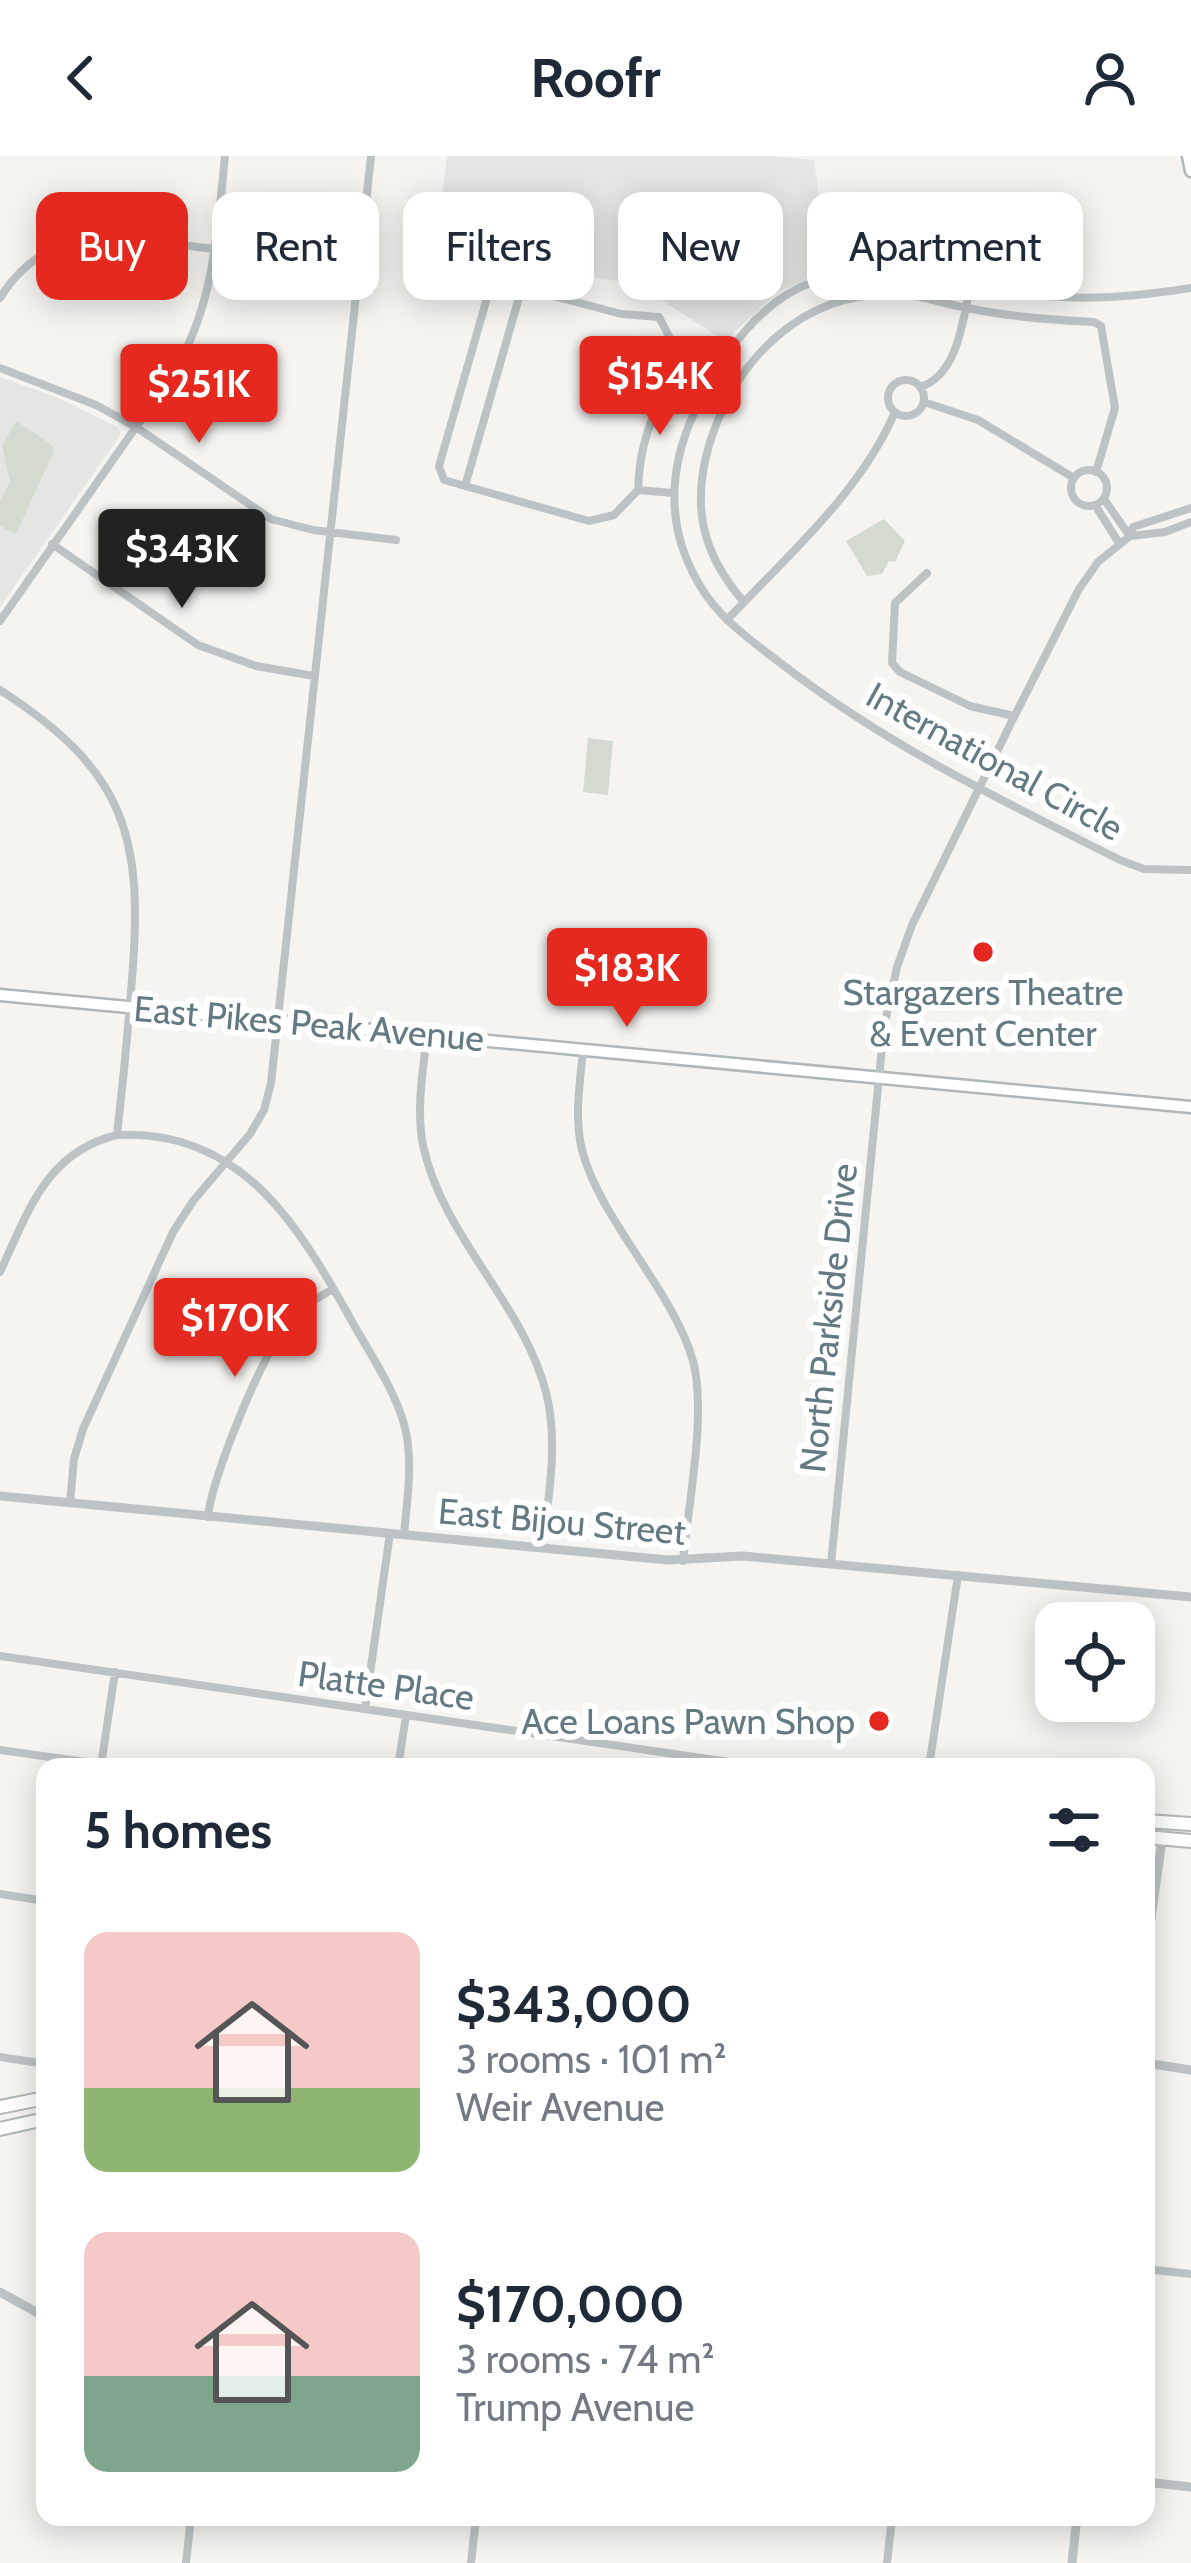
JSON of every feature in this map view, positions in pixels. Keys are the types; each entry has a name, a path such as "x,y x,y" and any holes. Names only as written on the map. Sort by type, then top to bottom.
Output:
{"main road":[{"path":"1188,156 1191,171"},
{"name":"East Pikes Peak Avenue","path":"0,995 1191,1107"},
{"path":"1155,1821 1191,1824"},
{"path":"1155,1838 1191,1841"},
{"path":"0,2107 36,2100"},
{"path":"0,2129 36,2122"}],"street":[{"path":"221,192 225,156"},
{"path":"70,1503 74,1459 89,1413 173,1232 264,1110 271,1083 371,156"},
{"path":"0,298 32,260 75,240 111,238 212,249"},
{"path":"0,621 191,342 212,266"},
{"name":"International Circle","path":"807,285 743,332 704,392 681,444 673,493 675,520 687,560 706,596 728,620 867,726 1132,864 1171,872 1191,870"},
{"name":"International Circle","path":"1083,297 1191,288"},
{"path":"744,602 719,572 706,546 698,493 714,430 754,359 793,322 820,307 852,298 911,295 965,308 1101,326 1115,408 1096,472"},
{"path":"486,300 439,466 444,480 589,521 614,515 638,490 638,471 656,405 677,380 672,342 659,317 621,314 570,300"},
{"path":"465,486 518,300"},
{"path":"920,387 932,383 948,364 967,300"},
{"path":"0,368 96,405 136,427 258,514 299,528 396,540"},
{"path":"677,380 704,392"},
{"path":"728,620 848,486 883,438 895,412 889,398 896,384 911,381 920,387 924,402"},
{"path":"895,412 912,415 924,402"},
{"path":"924,402 978,420 1074,478"},
{"path":"1099,502 1083,505 1073,496 1074,478 1083,471 1096,472 1106,480 1099,502 1119,543"},
{"path":"638,490 673,493"},
{"path":"1099,502 1130,536"},
{"path":"1130,536 1133,527 1191,508"},
{"path":"1130,536 1165,532 1191,522"},
{"name":"North Parkside Drive","path":"831,1564 879,1077 887,1010 904,946 1079,589 1098,562 1130,536"},
{"path":"52,544 198,645 256,666 314,676"},
{"path":"927,573 896,603 892,663 900,672 970,706 1014,716"},
{"path":"0,690 69,742 95,772 121,819 137,897 117,1135"},
{"path":"427,1034 420,1115 433,1178 529,1348 547,1396 553,1448 543,1548"},
{"path":"584,1049 578,1122 586,1162 683,1334 696,1373 683,1561"},
{"path":"0,1272 48,1175 74,1152 117,1135 160,1138 226,1163 279,1204 393,1394 404,1425 409,1468 404,1534"},
{"path":"208,1517 217,1472 277,1340 303,1308 333,1288"},
{"name":"East Bijou Street","path":"0,1496 683,1561 738,1556 1191,1597"},
{"path":"365,1709 390,1534"},
{"path":"930,1758 958,1575"},
{"name":"Platte Place","path":"0,1656 701,1758"},
{"path":"102,1758 115,1672"},
{"path":"399,1758 406,1716"},
{"path":"0,1750 50,1758"},
{"path":"1155,1889 1165,1822"},
{"path":"0,1894 36,1899"},
{"path":"0,2057 36,2063"},
{"path":"1155,2064 1191,2070"},
{"path":"1155,2270 1191,2274"},
{"path":"0,2291 36,2312"},
{"path":"1155,2483 1191,2488"},
{"path":"186,2563 189,2526"},
{"path":"471,2563 475,2526"},
{"path":"887,2563 891,2526"},
{"path":"1072,2563 1076,2526"}],"shaded area":[{"path":"447,156 772,156 814,160 818,192 807,192 807,279 783,290 783,192 618,192 618,281 594,278 594,192 443,192"},
{"path":"661,300 769,300 725,341"},
{"path":"0,377 56,397 118,427 121,434 0,607"},
{"path":"16,421 51,444 54,451 16,534 0,526 0,501 10,482 2,446"},
{"path":"884,519 905,541 895,562 889,561 882,574 867,576 846,541"},
{"path":"588,738 613,741 608,795 583,792"}],"place":[{"name":"Stargazers Theatre & Event Center","path":"983,952"},
{"name":"Ace Loans Pawn Shop","path":"879,1721"}]}
